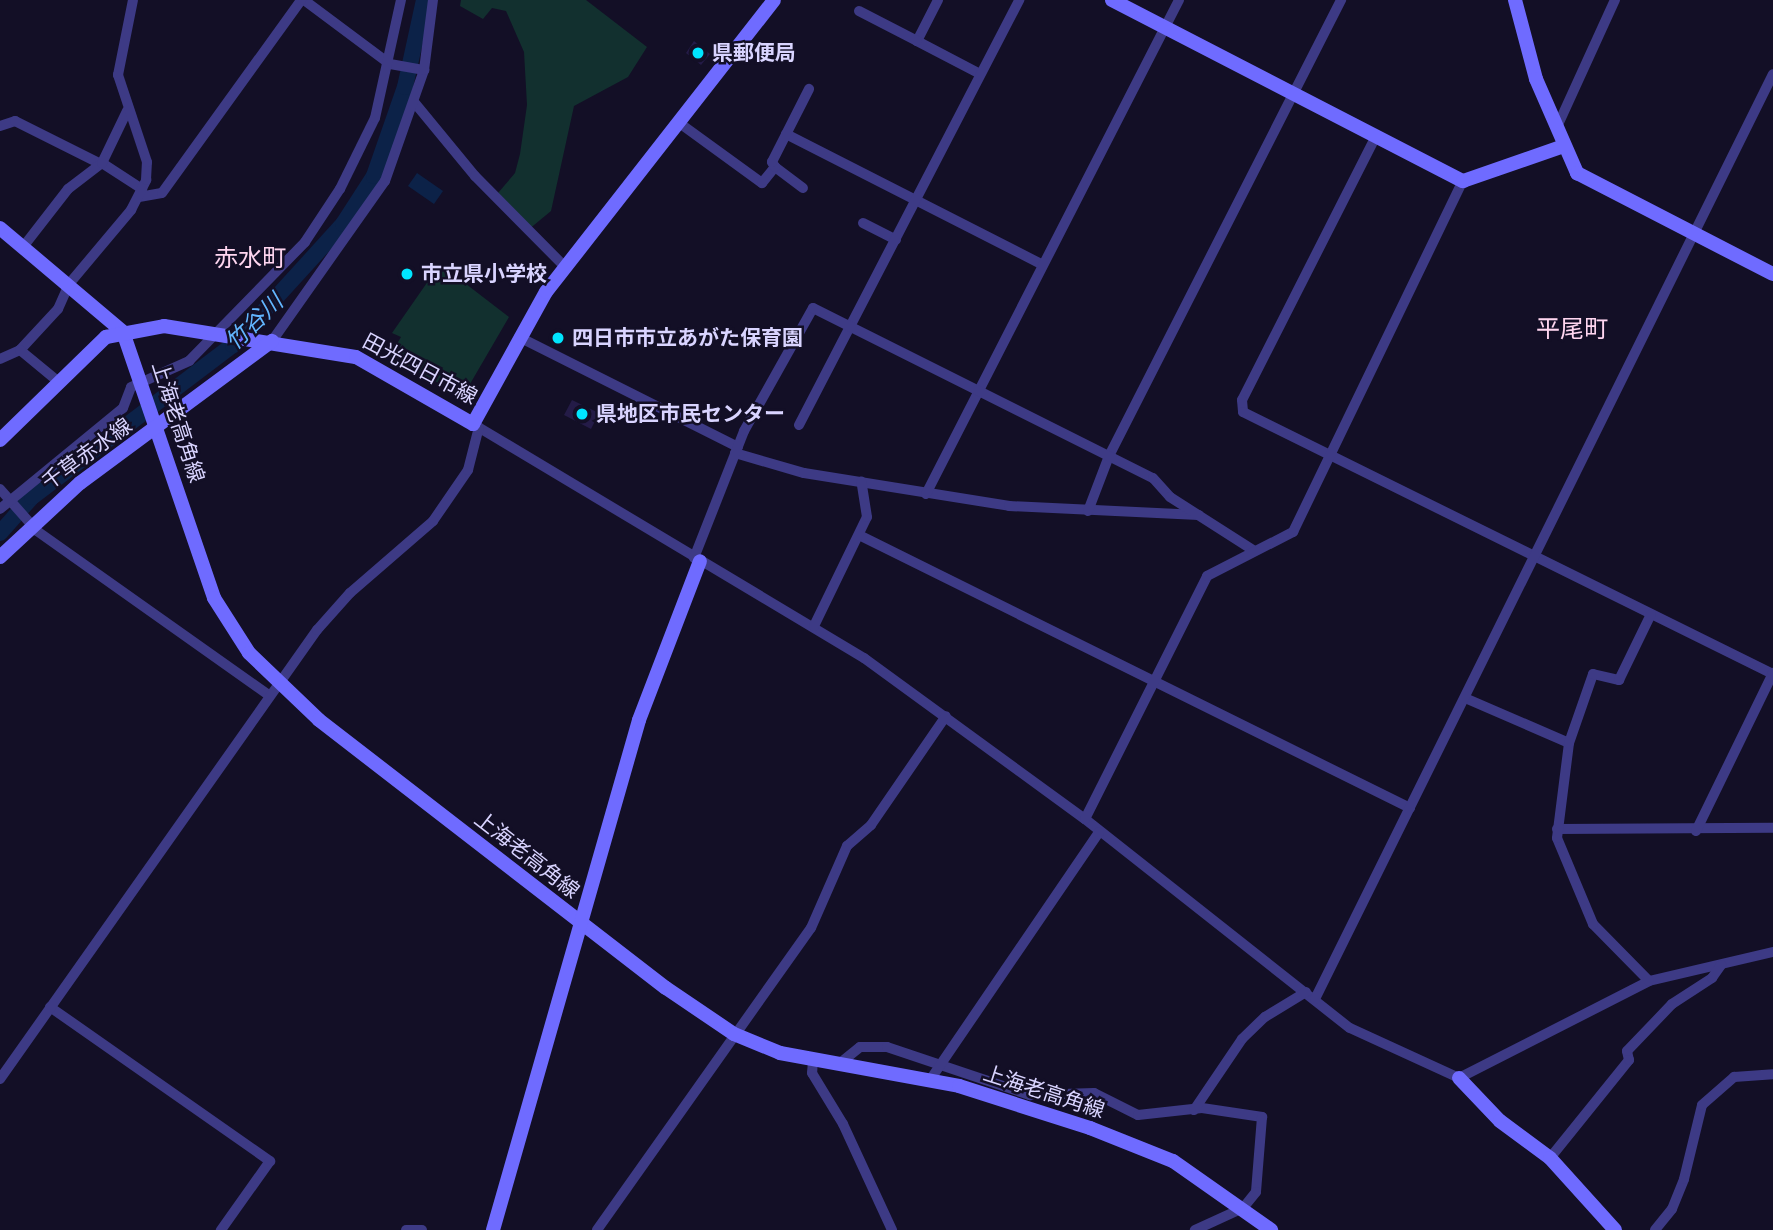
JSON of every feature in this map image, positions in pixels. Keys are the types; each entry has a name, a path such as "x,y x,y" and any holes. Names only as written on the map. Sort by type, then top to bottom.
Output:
{"main road":[{"name":"田光四日市線","path":"0,440 106,337 164,326 224,332 356,357 476,425 519,337 565,267 774,0"},
{"path":"1112,0 1463,181 1564,146"},
{"path":"1515,0 1528,55 1564,146 1584,180 1773,274"},
{"name":"上海老高角線","path":"0,228 123,332 143,381 214,598 273,690 696,1011 734,1034 779,1053 930,1080 1021,1104 1153,1152 1243,1208 1271,1230"},
{"name":"千草赤水線","path":"0,557 28,523 267,340"},
{"path":"493,1230 639,720 697,560"},
{"path":"1459,1078 1500,1121 1549,1158 1615,1230"}],"street":[{"path":"0,359 20,350 58,309 69,284 141,193 147,162 127,111 118,66 133,0"},
{"path":"0,126 15,121 102,163 141,193 162,192 303,0 390,64 421,69"},
{"path":"3,505 123,408 131,387 172,372 224,332 305,242 340,189 375,118 390,64 401,0"},
{"path":"267,340 385,181 414,102 433,0"},
{"path":"917,41 937,0"},
{"path":"799,425 1019,0"},
{"path":"926,494 976,390 1179,0"},
{"path":"1088,511 1109,456 1341,0"},
{"path":"1557,128 1615,0"},
{"path":"859,11 980,74"},
{"path":"1315,999 1773,74"},
{"path":"678,122 762,183 775,167 786,134 809,89"},
{"path":"414,102 475,176 565,267"},
{"path":"23,247 68,189 102,163 127,111"},
{"path":"786,134 1042,265"},
{"path":"1376,136 1240,406 1331,455 1773,673 1696,831"},
{"path":"775,167 803,188"},
{"path":"1085,819 1207,576 1293,532 1463,181"},
{"path":"863,223 896,240"},
{"path":"697,560 736,450 813,308 1153,478 1199,515 1254,550"},
{"path":"519,337 736,450 926,494 1088,511 1199,515"},
{"path":"20,350 60,383"},
{"path":"0,1079 273,690 351,593 433,521 468,470 476,425 697,560 814,626 946,716 1085,819 1375,1043 1459,1078 1649,981 1773,952"},
{"path":"814,626 869,509 861,481"},
{"path":"0,489 3,505 273,690"},
{"path":"859,535 1410,808"},
{"path":"1649,981 1593,924 1558,846 1557,829 1569,743 1593,674 1619,680 1651,614"},
{"path":"1465,698 1569,743"},
{"path":"597,1230 811,928 847,846 871,825 946,716"},
{"path":"1557,829 1696,831 1773,828"},
{"path":"930,1080 1099,832"},
{"path":"1549,1158 1629,1060 1627,1051 1672,1004 1712,978 1721,965"},
{"path":"1194,1110 1242,1039 1265,1017 1306,992"},
{"path":"50,1007 270,1161 221,1230"},
{"path":"839,1064 860,1046 875,1046 943,1062 1030,1095 1094,1093 1138,1115 1194,1110 1262,1117 1256,1192 1243,1208 1195,1230"},
{"path":"813,1060 812,1073 844,1124 892,1230"},
{"path":"1656,1230 1672,1209 1684,1179 1702,1105 1734,1077 1773,1074"},
{"path":"406,1230 422,1230"}],"green space":[{"path":"461,0 586,0 647,47 628,77 574,106 551,211 528,230 498,193 515,173 520,154 527,105 524,52 506,11 492,8 483,19 460,6"},
{"path":"440,264 509,317 463,396 389,357 401,337 392,333"}],"water":[{"path":"417,173 443,191 434,204 408,186"}],"building":[{"name":"県郵便局","path":"694,41 710,54 701,65 686,53"},
{"name":"県地区市民センター","path":"572,400 599,413 591,429 564,415"}],"waterway":[{"name":"竹谷川","path":"0,533 32,497 233,345 343,224 374,176 405,87 424,0"}],"place":[{"name":"県郵便局","path":"698,53"},
{"name":"市立県小学校","path":"407,274"},
{"name":"四日市市立あがた保育園","path":"558,338"},
{"name":"県地区市民センター","path":"582,414"}],"district":[{"name":"赤水町","path":"250,258"},
{"name":"平尾町","path":"1572,329"}]}
